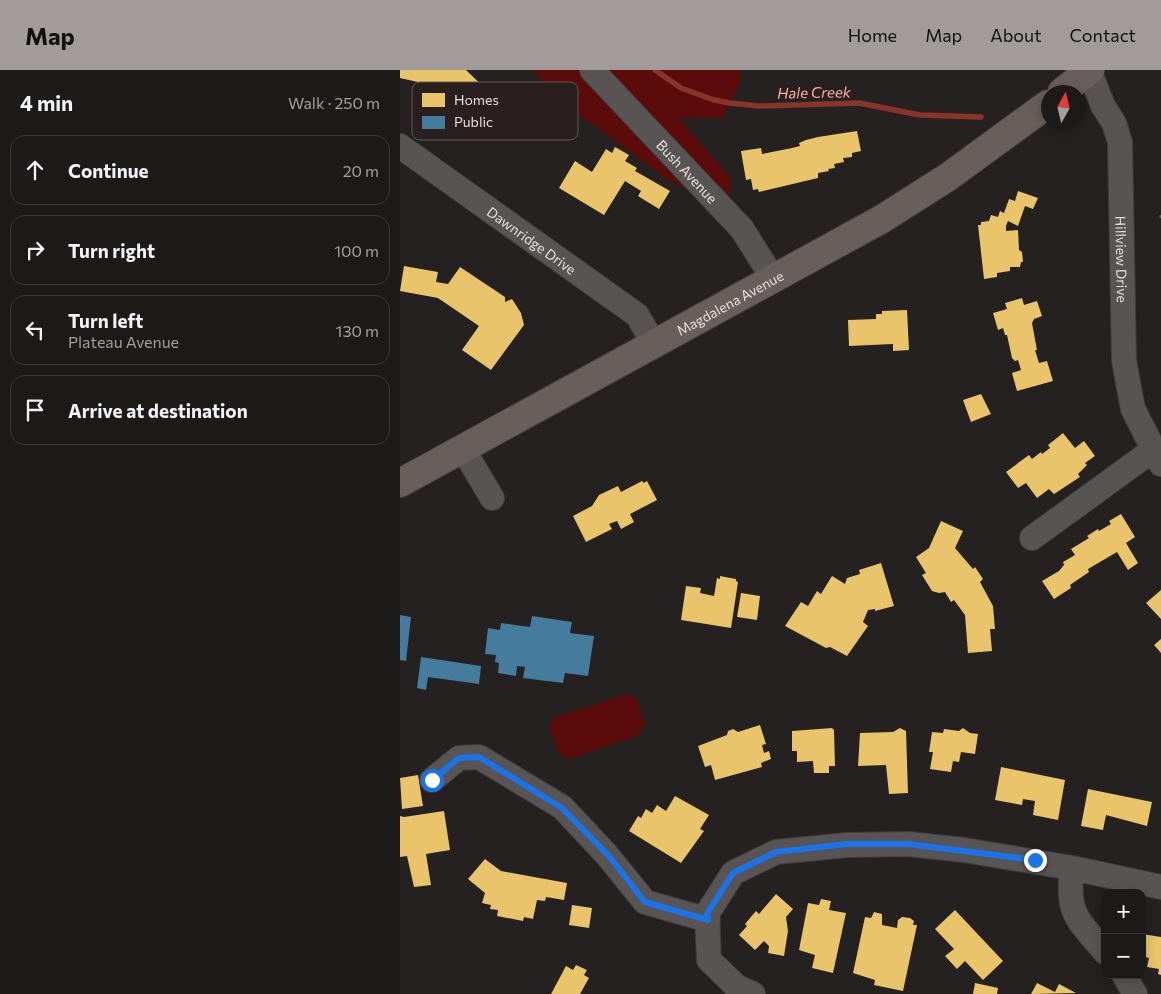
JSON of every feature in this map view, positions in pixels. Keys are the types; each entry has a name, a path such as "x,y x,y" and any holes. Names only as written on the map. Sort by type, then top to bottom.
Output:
{"main road":[{"path":"1071,85 1089,70"},
{"name":"Magdalena Avenue","path":"400,483 774,280 882,219 948,177 1041,109"}],"street":[{"name":"Bush Avenue","path":"592,70 742,228 774,280"},
{"name":"Hillview Drive","path":"1032,538 1157,457 1133,409 1124,362 1120,142 1114,123 1103,106 1089,70"},
{"name":"Dawnridge Drive","path":"400,146 637,315 654,344"},
{"path":"463,448 492,498"},
{"path":"432,780 459,758 479,757 562,808 608,855 645,902 708,920"},
{"path":"753,994 737,987 709,960 707,914 733,873 776,852 846,844 908,844 964,850 1072,868 1161,887"},
{"path":"1072,868 1069,892 1073,912 1101,947"},
{"path":"1126,979 1135,994"}],"shaded area":[{"path":"533,70 740,70 740,83 722,119 678,117 731,178 728,206 670,181 578,113 578,82 544,82"},
{"path":"627,694 637,699 645,725 639,735 569,759 559,754 549,726 553,718"}],"building: Homes":[{"path":"400,70 466,70 478,82 418,82 400,78"},
{"path":"857,131 861,151 852,153 852,157 843,158 844,162 834,164 835,168 818,173 818,178 759,192 758,189 753,190 751,179 746,180 741,151 761,148 762,154 800,146 799,143 818,137"},
{"path":"615,147 629,155 625,161 637,168 635,171 670,191 659,209 638,196 641,191 625,181 604,215 559,188 575,161 592,172 606,149 612,153"},
{"path":"1018,191 1038,198 1033,209 1025,206 1018,226 1008,221 1006,226 1006,231 1018,230 1019,250 1022,252 1023,262 1021,262 1020,267 1010,267 1010,271 997,273 997,277 984,279 978,225 981,225 981,222 989,221 991,215 998,217 1000,211 1004,213 1009,199 1015,201"},
{"path":"404,266 438,272 436,282 448,284 460,267 505,297 505,302 512,299 521,313 524,325 491,370 462,350 479,326 438,298 400,291"},
{"path":"1022,298 1024,305 1037,301 1042,316 1034,319 1032,323 1037,350 1035,350 1039,363 1047,361 1053,381 1017,391 1012,373 1021,370 1018,360 1015,361 1012,358 1007,335 1005,335 1003,328 998,330 993,313 1007,309 1005,303"},
{"path":"907,310 909,350 893,351 893,344 849,346 848,320 876,319 876,314 882,314 882,311"},
{"path":"981,394 991,414 971,422 963,400"},
{"path":"1063,433 1075,448 1084,441 1095,456 1085,463 1087,465 1078,474 1080,477 1054,494 1049,489 1037,498 1026,483 1018,488 1006,472 1029,455 1032,459 1041,452 1042,454 1050,448 1048,445"},
{"path":"642,481 644,483 647,481 657,500 630,514 634,522 621,529 617,521 609,524 612,529 586,542 573,516 592,506 599,495 618,486 621,492"},
{"path":"1121,514 1135,537 1126,543 1138,563 1128,570 1117,552 1088,569 1089,572 1070,585 1071,588 1054,599 1042,581 1059,571 1064,565 1063,562 1075,555 1071,549 1089,538 1087,536 1098,529 1099,531 1111,524 1109,521"},
{"path":"941,521 963,531 955,548 973,569 975,567 983,579 980,582 993,606 995,629 990,629 992,651 968,653 965,615 954,600 951,602 945,592 932,591 922,575 926,573 916,557 929,548"},
{"path":"881,563 894,606 875,611 875,609 868,610 863,622 868,626 847,656 830,647 826,648 785,626 801,602 808,606 817,591 821,594 832,576 845,584 847,578 860,574 859,570"},
{"path":"720,576 736,579 738,582 731,628 681,620 686,586 701,588 700,593 714,596 717,578 720,579"},
{"path":"1161,590 1161,619 1146,603"},
{"path":"741,593 760,596 757,620 737,617"},
{"path":"1161,639 1161,653 1154,645"},
{"path":"760,725 766,744 762,745 764,753 769,751 771,759 761,763 762,767 715,780 711,765 705,767 698,746 727,735 728,731 733,729 738,732"},
{"path":"832,728 834,730 835,766 829,766 829,773 814,773 813,761 797,762 797,751 792,751 792,731"},
{"path":"900,728 906,731 908,793 889,794 886,765 858,766 860,733 893,732"},
{"path":"963,728 970,733 978,734 975,754 961,752 959,762 953,761 951,772 930,769 933,752 929,752 932,732 943,733 944,729 959,731"},
{"path":"1001,767 1065,780 1058,820 1033,815 1035,801 1023,799 1022,805 995,800"},
{"path":"418,775 423,806 402,809 400,778"},
{"path":"1088,789 1152,802 1147,826 1106,815 1103,830 1081,826"},
{"path":"675,796 709,815 700,829 704,831 681,863 629,831 638,816 641,818 646,809 652,813 657,805 666,811"},
{"path":"444,811 450,850 426,854 431,885 414,887 407,856 400,857 400,816"},
{"path":"485,859 501,871 567,883 564,900 546,897 545,901 537,900 533,919 524,917 523,921 497,916 498,910 490,909 491,905 482,903 485,893 468,879"},
{"path":"776,894 793,909 786,917 788,931 784,956 768,953 769,946 764,941 755,950 739,935 756,911 759,914"},
{"path":"821,899 831,901 829,910 846,913 833,973 812,968 815,955 799,950 808,903 819,905"},
{"path":"572,905 592,908 589,928 569,925"},
{"path":"955,910 1003,961 983,980 965,961 957,969 945,956 954,949 935,929"},
{"path":"874,912 882,914 882,925 897,928 898,920 902,917 910,918 914,921 913,925 917,925 903,991 874,985 875,980 853,973 865,917 871,918"},
{"path":"1146,935 1161,937 1161,975 1158,974 1159,969 1147,967 1149,958 1146,957"},
{"path":"576,965 587,970 584,975 589,978 580,994 551,994 566,966 573,970"},
{"path":"975,983 998,988 997,994 973,994"},
{"path":"1037,983 1055,992 1059,984 1076,993 1031,994"}],"building: Public":[{"path":"400,615 411,617 406,661 400,660"},
{"path":"532,616 572,622 570,633 594,636 588,676 565,673 563,683 523,678 525,667 517,666 516,676 498,673 499,663 495,662 496,655 485,654 488,628 500,630 501,623 530,627"},
{"path":"421,657 481,666 479,684 428,677 426,690 417,688"}],"waterway":[{"name":"Hale Creek","path":"655,70 681,88 714,100 730,103 759,106 859,103 920,115 981,117"}],"route":[{"path":"432,780 459,758 479,757 562,808 608,855 645,902 708,920 707,914 733,873 776,852 846,844 908,844 1035,860"}]}
